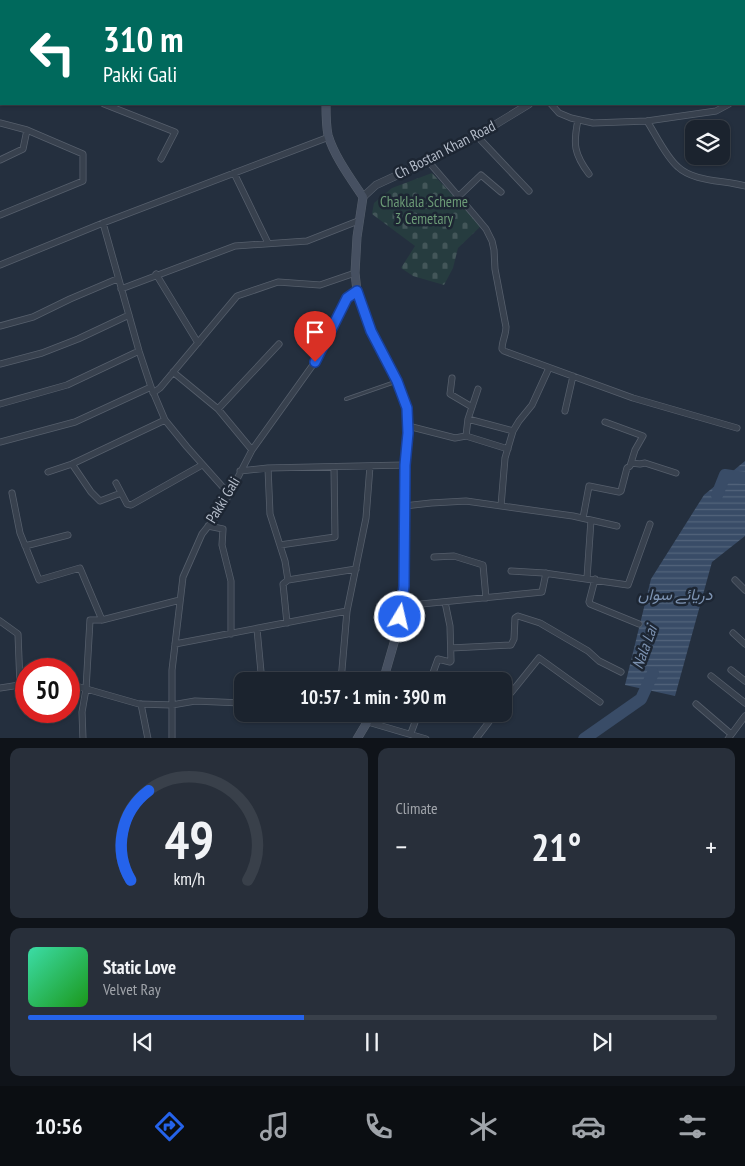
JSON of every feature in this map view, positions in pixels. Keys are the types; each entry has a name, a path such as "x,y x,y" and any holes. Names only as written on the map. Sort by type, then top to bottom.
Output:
{"main road":[{"path":"326,105 328,137 342,164 363,197 358,221 355,273 357,291 371,331 397,381 407,408 404,586 398,629 386,672"},
{"path":"357,738 368,722"}],"street":[{"path":"181,0 192,0"},
{"path":"107,105 176,132 161,158"},
{"name":"Ch Bostan Khan Road","path":"363,197 376,185 428,161 488,129 527,105"},
{"path":"553,105 559,113 593,123 647,121 716,111 727,105"},
{"path":"578,120 574,140 575,147 581,163 589,174"},
{"path":"647,121 671,160 683,171 697,176 745,186"},
{"path":"0,123 27,130 83,154 83,181 0,215"},
{"path":"0,160 22,149 27,130"},
{"path":"476,135 529,191"},
{"path":"0,265 103,223 328,137"},
{"path":"428,161 486,229 492,241 494,269 506,327 502,349 504,351 633,398 737,428"},
{"path":"234,173 268,243"},
{"path":"458,196 481,175 501,192"},
{"path":"121,289 156,274 234,246 307,241 358,221"},
{"path":"103,223 117,279 139,351 152,390 165,420 230,494"},
{"path":"0,442 75,422 152,390 173,372 237,296 278,282 320,284 355,273"},
{"path":"156,274 198,342"},
{"path":"0,326 33,317 117,279"},
{"name":"Pakki Gali","path":"172,738 175,644 183,577 202,534 221,510 252,450 315,362 347,298 357,291"},
{"path":"0,364 42,353 78,340 129,315"},
{"path":"218,409 279,344"},
{"path":"0,404 67,385 139,351"},
{"path":"501,506 505,458 513,430 532,405 549,368"},
{"path":"173,372 218,409 252,450"},
{"path":"565,411 573,376"},
{"path":"452,378 450,394 472,407"},
{"path":"466,436 468,419 478,389"},
{"path":"468,419 513,430"},
{"path":"48,472 72,464 165,420"},
{"path":"583,518 589,486 619,492 622,488 627,468 630,467 635,450 643,436 605,422"},
{"path":"408,426 455,438 466,436 508,449"},
{"path":"631,463 644,463 676,473"},
{"path":"72,464 91,492 100,501 121,493"},
{"path":"116,484 127,504 134,503 202,464"},
{"path":"240,471 268,468 405,465"},
{"path":"342,672 347,611 366,518 370,466"},
{"path":"280,546 335,537 334,467"},
{"path":"268,468 270,514 285,561 288,580"},
{"path":"12,493 20,533 39,580 80,568 102,620"},
{"path":"404,506 430,502 466,501 583,518 617,526"},
{"path":"587,578 592,520"},
{"path":"511,570 595,579 628,585 650,524"},
{"path":"208,526 223,529 222,545 231,581 230,634"},
{"path":"26,546 68,535"},
{"path":"434,557 454,556 483,565 486,598"},
{"path":"287,623 283,584 288,580 356,569"},
{"path":"401,606 542,592 546,573"},
{"path":"595,579 590,604 639,624"},
{"path":"735,580 745,590"},
{"path":"83,738 82,712 86,690 90,620 102,620 180,600"},
{"path":"433,672 438,659 451,661 450,626 446,602"},
{"path":"175,644 347,611"},
{"path":"451,648 511,645 514,639 515,618 518,616 540,624 588,651 600,661 620,672"},
{"path":"0,621 18,634 20,658"},
{"path":"257,628 261,672"},
{"path":"734,633 745,644"},
{"path":"512,692 539,658 600,702"},
{"path":"731,670 745,681"},
{"path":"711,676 745,703"},
{"path":"0,688 15,686"},
{"path":"80,688 141,704 172,705 195,701 234,703"},
{"path":"141,704 148,738"},
{"path":"696,704 730,736 742,725 745,716"},
{"path":"368,722 426,738"},
{"path":"411,733 415,722"},
{"path":"476,738 489,722"}],"lane":[{"path":"346,399 397,381"}],"green space":[{"name":"Chaklala Scheme 3 Cemetary","path":"432,173 481,226 458,248 453,268 444,285 413,276 401,268 415,246 372,214 374,203 392,188"}],"water":[{"name":"دریائے سواں","path":"745,461 745,536 712,562 675,696 625,685 651,579 704,495"}],"waterway":[{"name":"Nala Lai","path":"717,495 725,475 745,478"},
{"name":"Nala Lai","path":"585,738 641,699 653,673"}],"route":[{"path":"315,362 347,298 357,291 371,331 397,381 407,408 404,586 400,617"}]}
